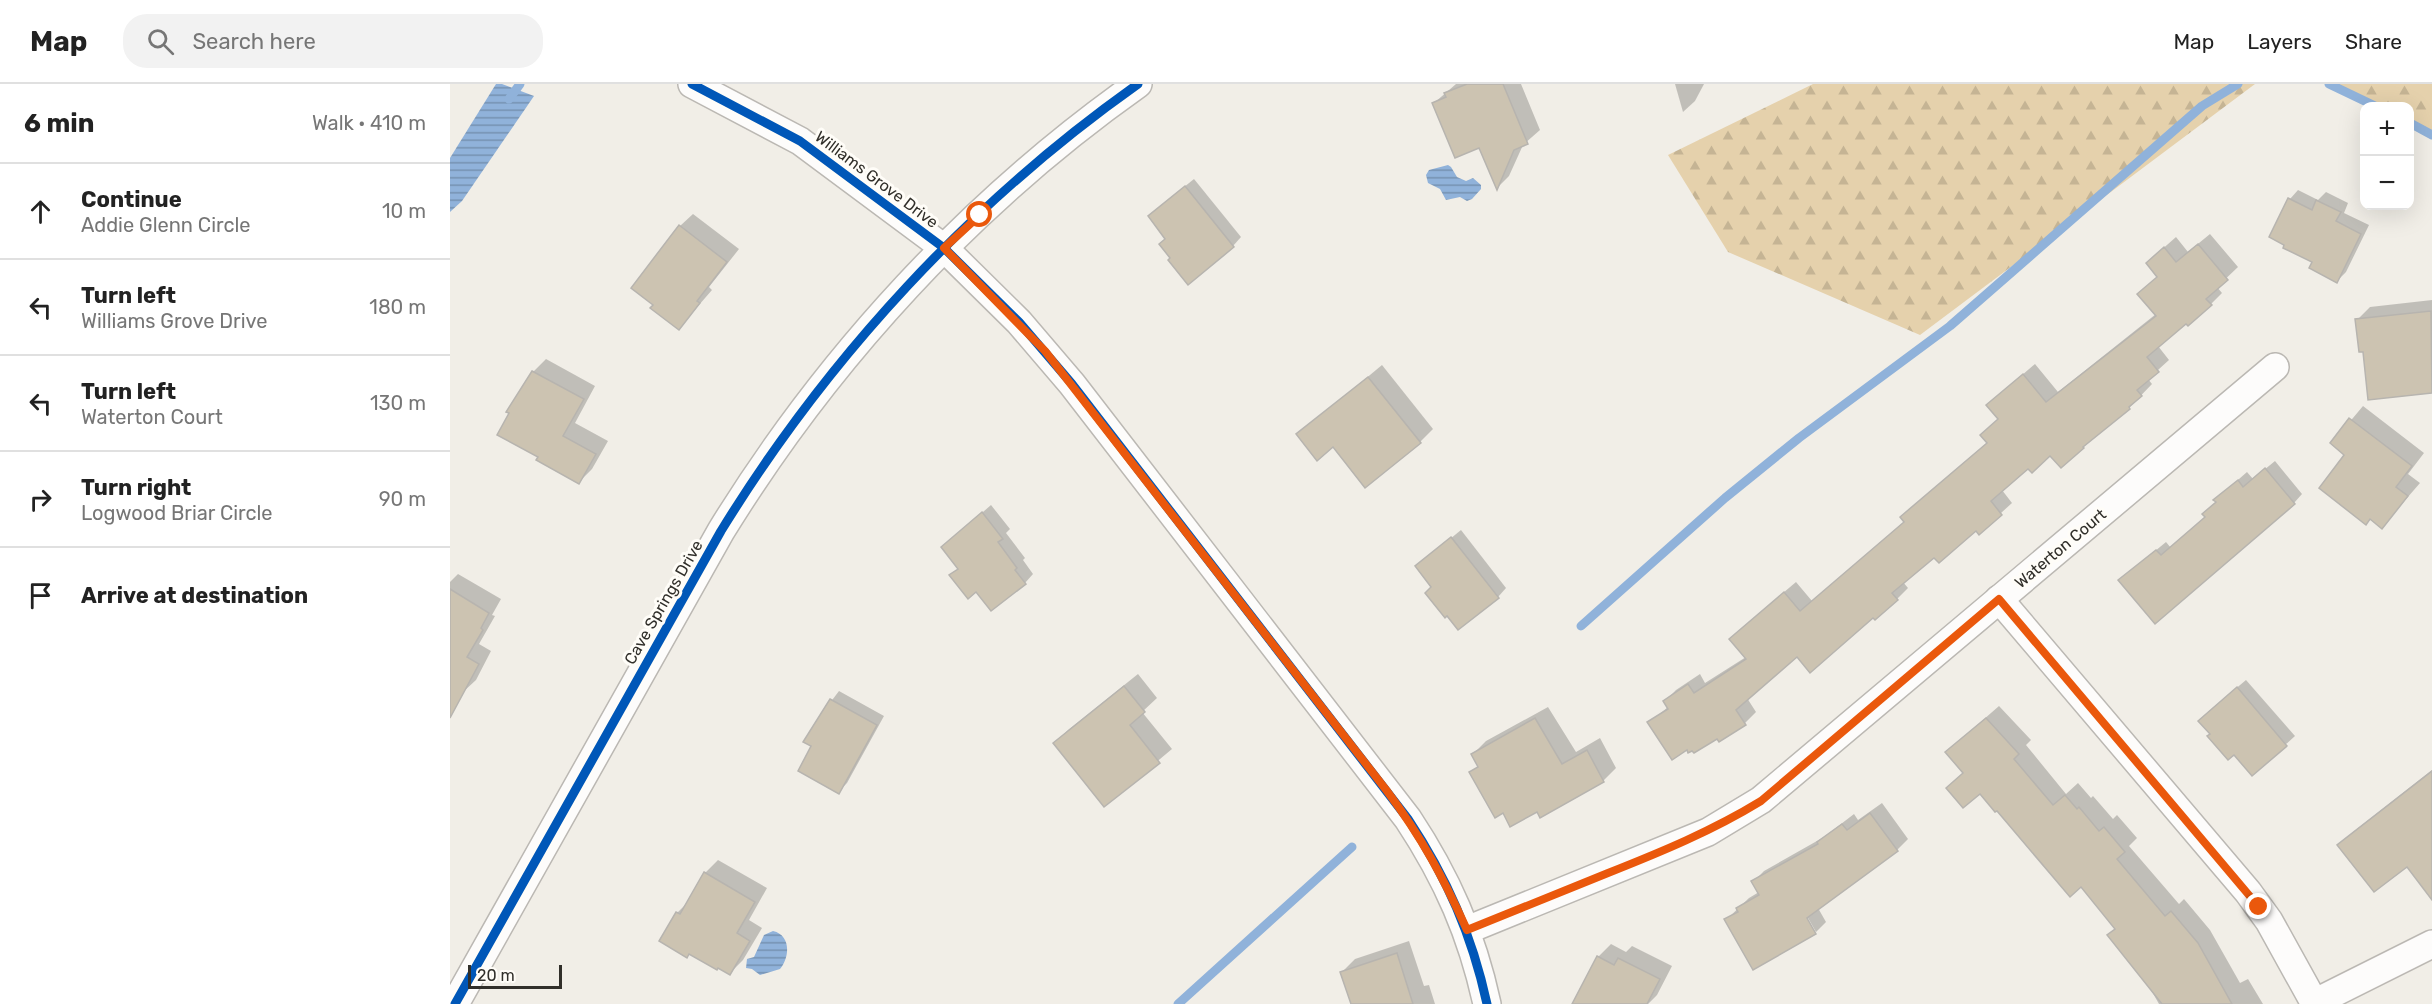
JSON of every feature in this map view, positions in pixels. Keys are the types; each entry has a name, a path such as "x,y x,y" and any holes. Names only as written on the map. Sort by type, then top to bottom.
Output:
{"street":[{"name":"Williams Grove Drive","path":"692,84 800,141 944,248 1019,322 1059,368 1373,773 1424,843 1441,872 1467,930 1487,1004"},
{"name":"Cave Springs Drive","path":"455,1004 674,611 756,473 799,415 854,346 944,248 1055,147 1138,84"},
{"name":"Waterton Court","path":"1467,930 1708,832 1761,801 2275,367"},
{"path":"1999,599 2248,892 2269,921 2315,1003 2432,944"}],"green space":[{"path":"1813,84 2255,84 1920,335 1728,252 1668,155"},
{"path":"2335,84 2432,84 2432,137 2414,127 2414,102 2369,102"}],"water":[{"path":"496,84 502,84 534,96 462,201 450,212 450,158"},
{"path":"1448,165 1457,177 1466,181 1473,178 1481,185 1481,189 1472,199 1467,201 1460,197 1446,200 1440,189 1428,183 1426,175 1429,170"},
{"path":"773,931 779,933 786,942 786,959 780,969 760,975 746,968 747,959 754,957 764,935"}],"building":[{"path":"1467,84 1503,84 1528,144 1514,150 1497,190 1479,148 1455,158 1432,103 1446,97 1444,93"},
{"path":"1185,186 1234,247 1188,285 1168,260 1170,258 1159,244 1165,239 1148,216"},
{"path":"2288,198 2312,210 2316,200 2341,212 2336,221 2361,234 2337,283 2309,268 2312,262 2283,248 2284,245 2269,237"},
{"path":"679,225 727,262 697,301 700,303 679,330 650,308 653,305 631,288"},
{"path":"2198,244 2228,280 2206,299 2212,305 2147,357 2159,372 2137,390 2142,396 2129,407 2130,409 2061,468 2050,456 2032,473 2028,469 1991,501 2002,515 1979,535 1976,531 1939,563 1934,558 1892,593 1898,600 1875,620 1873,618 1810,673 1797,657 1736,710 1746,725 1719,742 1717,739 1694,753 1692,751 1688,753 1687,750 1672,760 1647,722 1668,709 1663,701 1688,684 1694,693 1746,659 1729,639 1784,592 1800,611 1904,522 1900,517 1987,443 1980,435 1998,419 1986,405 2023,374 2046,402 2156,316 2137,294 2157,277 2146,263 2164,247 2176,262"},
{"path":"2431,311 2432,393 2368,400 2363,352 2359,352 2355,319"},
{"path":"532,371 584,399 563,436 596,454 579,484 536,460 538,457 497,435 509,413 506,412"},
{"path":"1368,377 1421,443 1365,488 1333,447 1317,461 1296,434"},
{"path":"2349,418 2412,466 2396,487 2408,496 2382,529 2370,519 2366,525 2319,488 2344,455 2330,443"},
{"path":"2265,468 2295,504 2155,624 2118,580 2156,550 2161,555 2205,517 2202,514 2216,502 2213,500 2238,480 2243,487"},
{"path":"982,512 1003,539 998,542 1026,584 991,611 976,592 968,599 949,575 958,569 941,547"},
{"path":"1451,537 1499,598 1458,630 1425,593 1431,587 1415,566"},
{"path":"450,589 489,613 481,628 483,630 467,657 479,664 450,718"},
{"path":"1124,686 1145,712 1130,725 1160,763 1104,807 1053,743"},
{"path":"2237,687 2287,746 2252,776 2234,755 2228,760 2207,736 2210,734 2198,721"},
{"path":"830,699 877,725 839,794 798,771 811,746 803,742"},
{"path":"1535,718 1562,764 1587,750 1604,782 1540,818 1537,812 1510,827 1503,813 1495,818 1469,772 1478,767 1471,754"},
{"path":"1986,718 2019,754 2014,759 2053,805 2065,795 2077,809 2079,807 2099,831 2104,827 2125,852 2117,859 2165,916 2171,911 2198,943 2232,1004 2162,1004 2107,935 2115,929 2081,887 2070,897 1980,794 1963,808 1946,788 1963,773 1945,752"},
{"path":"2432,771 2432,900 2407,867 2374,892 2337,845"},
{"path":"1870,813 1898,851 1807,918 1816,934 1753,970 1724,919 1738,912 1736,908 1759,895 1751,881 1818,844 1817,842 1842,824 1847,830"},
{"path":"704,872 755,902 737,933 750,941 730,975 689,954 687,958 659,941 676,912 680,914"},
{"path":"1397,953 1413,1004 1351,1004 1340,972"},
{"path":"1597,956 1614,965 1618,958 1660,979 1647,1004 1572,1004"}],"waterway":[{"path":"509,99 520,84"},
{"path":"1581,626 1725,498 1799,438 1950,326 2202,106 2238,84"},
{"path":"2329,84 2367,102"},
{"path":"2414,125 2432,135"},
{"path":"1178,1004 1352,847"}],"cycle path":[{"path":"692,84 800,141 944,248 1019,322 1072,384 1408,819 1435,863 1466,931 1487,1004"},
{"path":"455,1004 721,531 808,404 907,286 961,231 1017,179 1138,84"}],"route":[{"path":"980,215 944,248 1019,322 1072,384 1387,791 1408,819 1441,872 1467,930 1673,847 1737,816 1761,801 1999,599 2259,907"}]}
